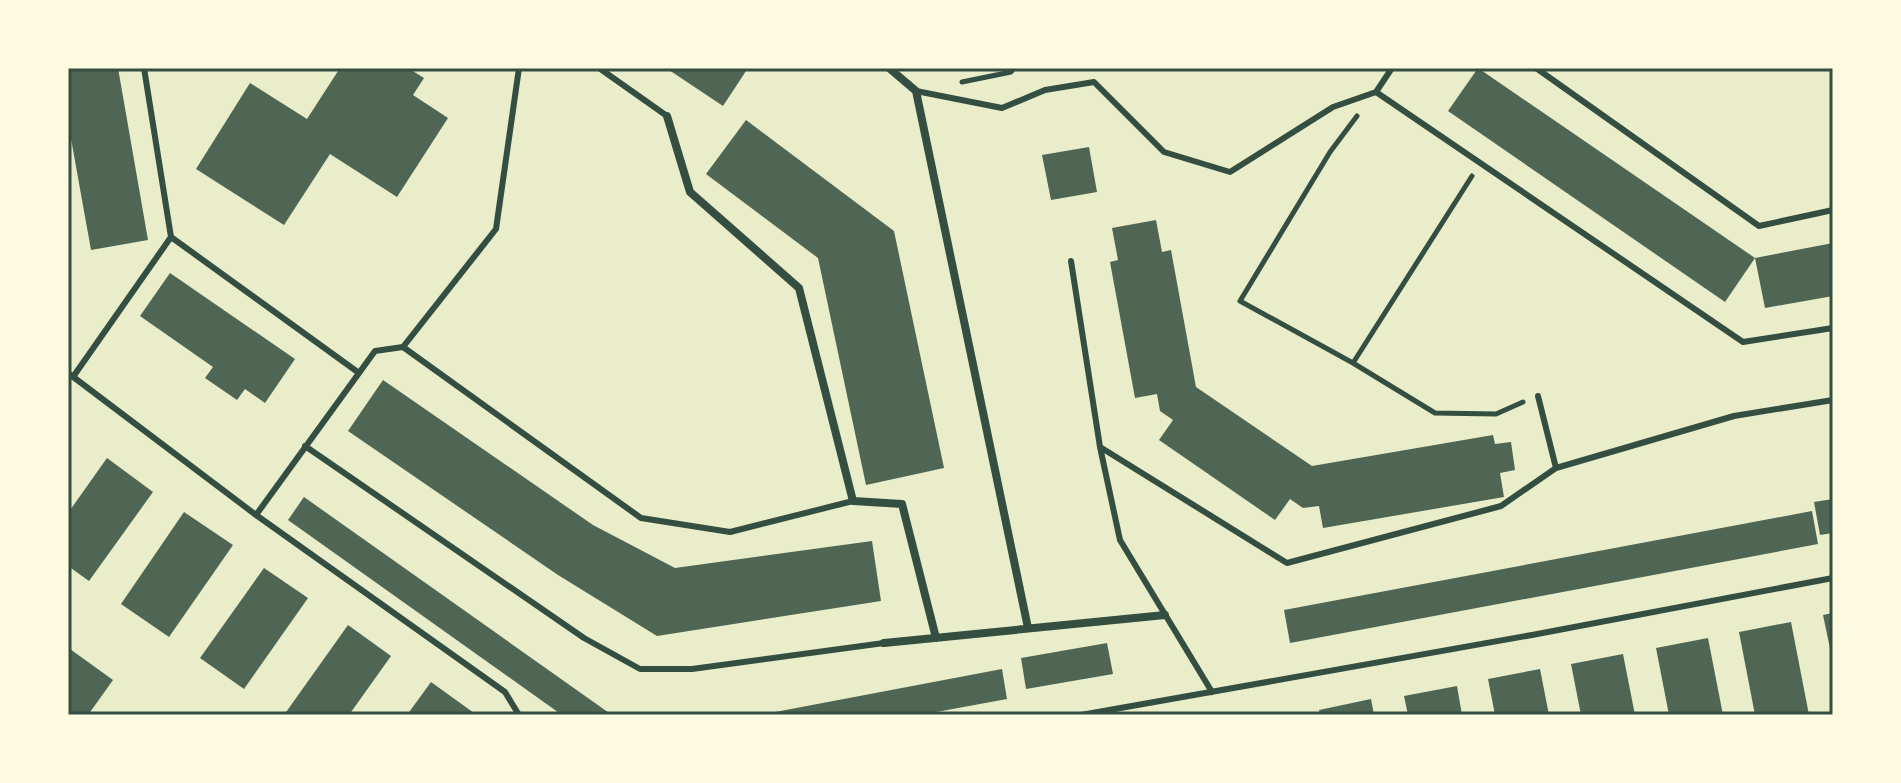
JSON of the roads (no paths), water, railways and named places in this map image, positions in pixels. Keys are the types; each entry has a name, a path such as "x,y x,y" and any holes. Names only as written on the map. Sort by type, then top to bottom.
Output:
{"street":[{"path":"889,68 916,91 1028,628"},
{"path":"667,116 690,192 799,288 853,501 902,504 936,638"},
{"path":"884,643 1165,615"}],"lane":[{"path":"144,68 171,237 71,375 256,515 505,692 519,715"},
{"path":"256,515 375,351 403,347 496,229 519,68"},
{"path":"599,68 667,116"},
{"path":"916,91 1002,108 1045,90 1094,82 1164,152 1230,172 1333,107 1376,92 1392,68"},
{"path":"1536,68 1759,226 1833,210"},
{"path":"1376,92 1743,342 1833,328"},
{"path":"171,237 359,373"},
{"path":"1071,261 1100,447 1120,540 1212,692"},
{"path":"403,347 641,518 730,532 853,501"},
{"path":"1538,396 1556,468"},
{"path":"1100,447 1287,563 1501,506 1556,468 1734,416 1833,400"},
{"path":"305,446 584,638 640,669 692,669 884,643"},
{"path":"1081,715 1833,578"}]}
